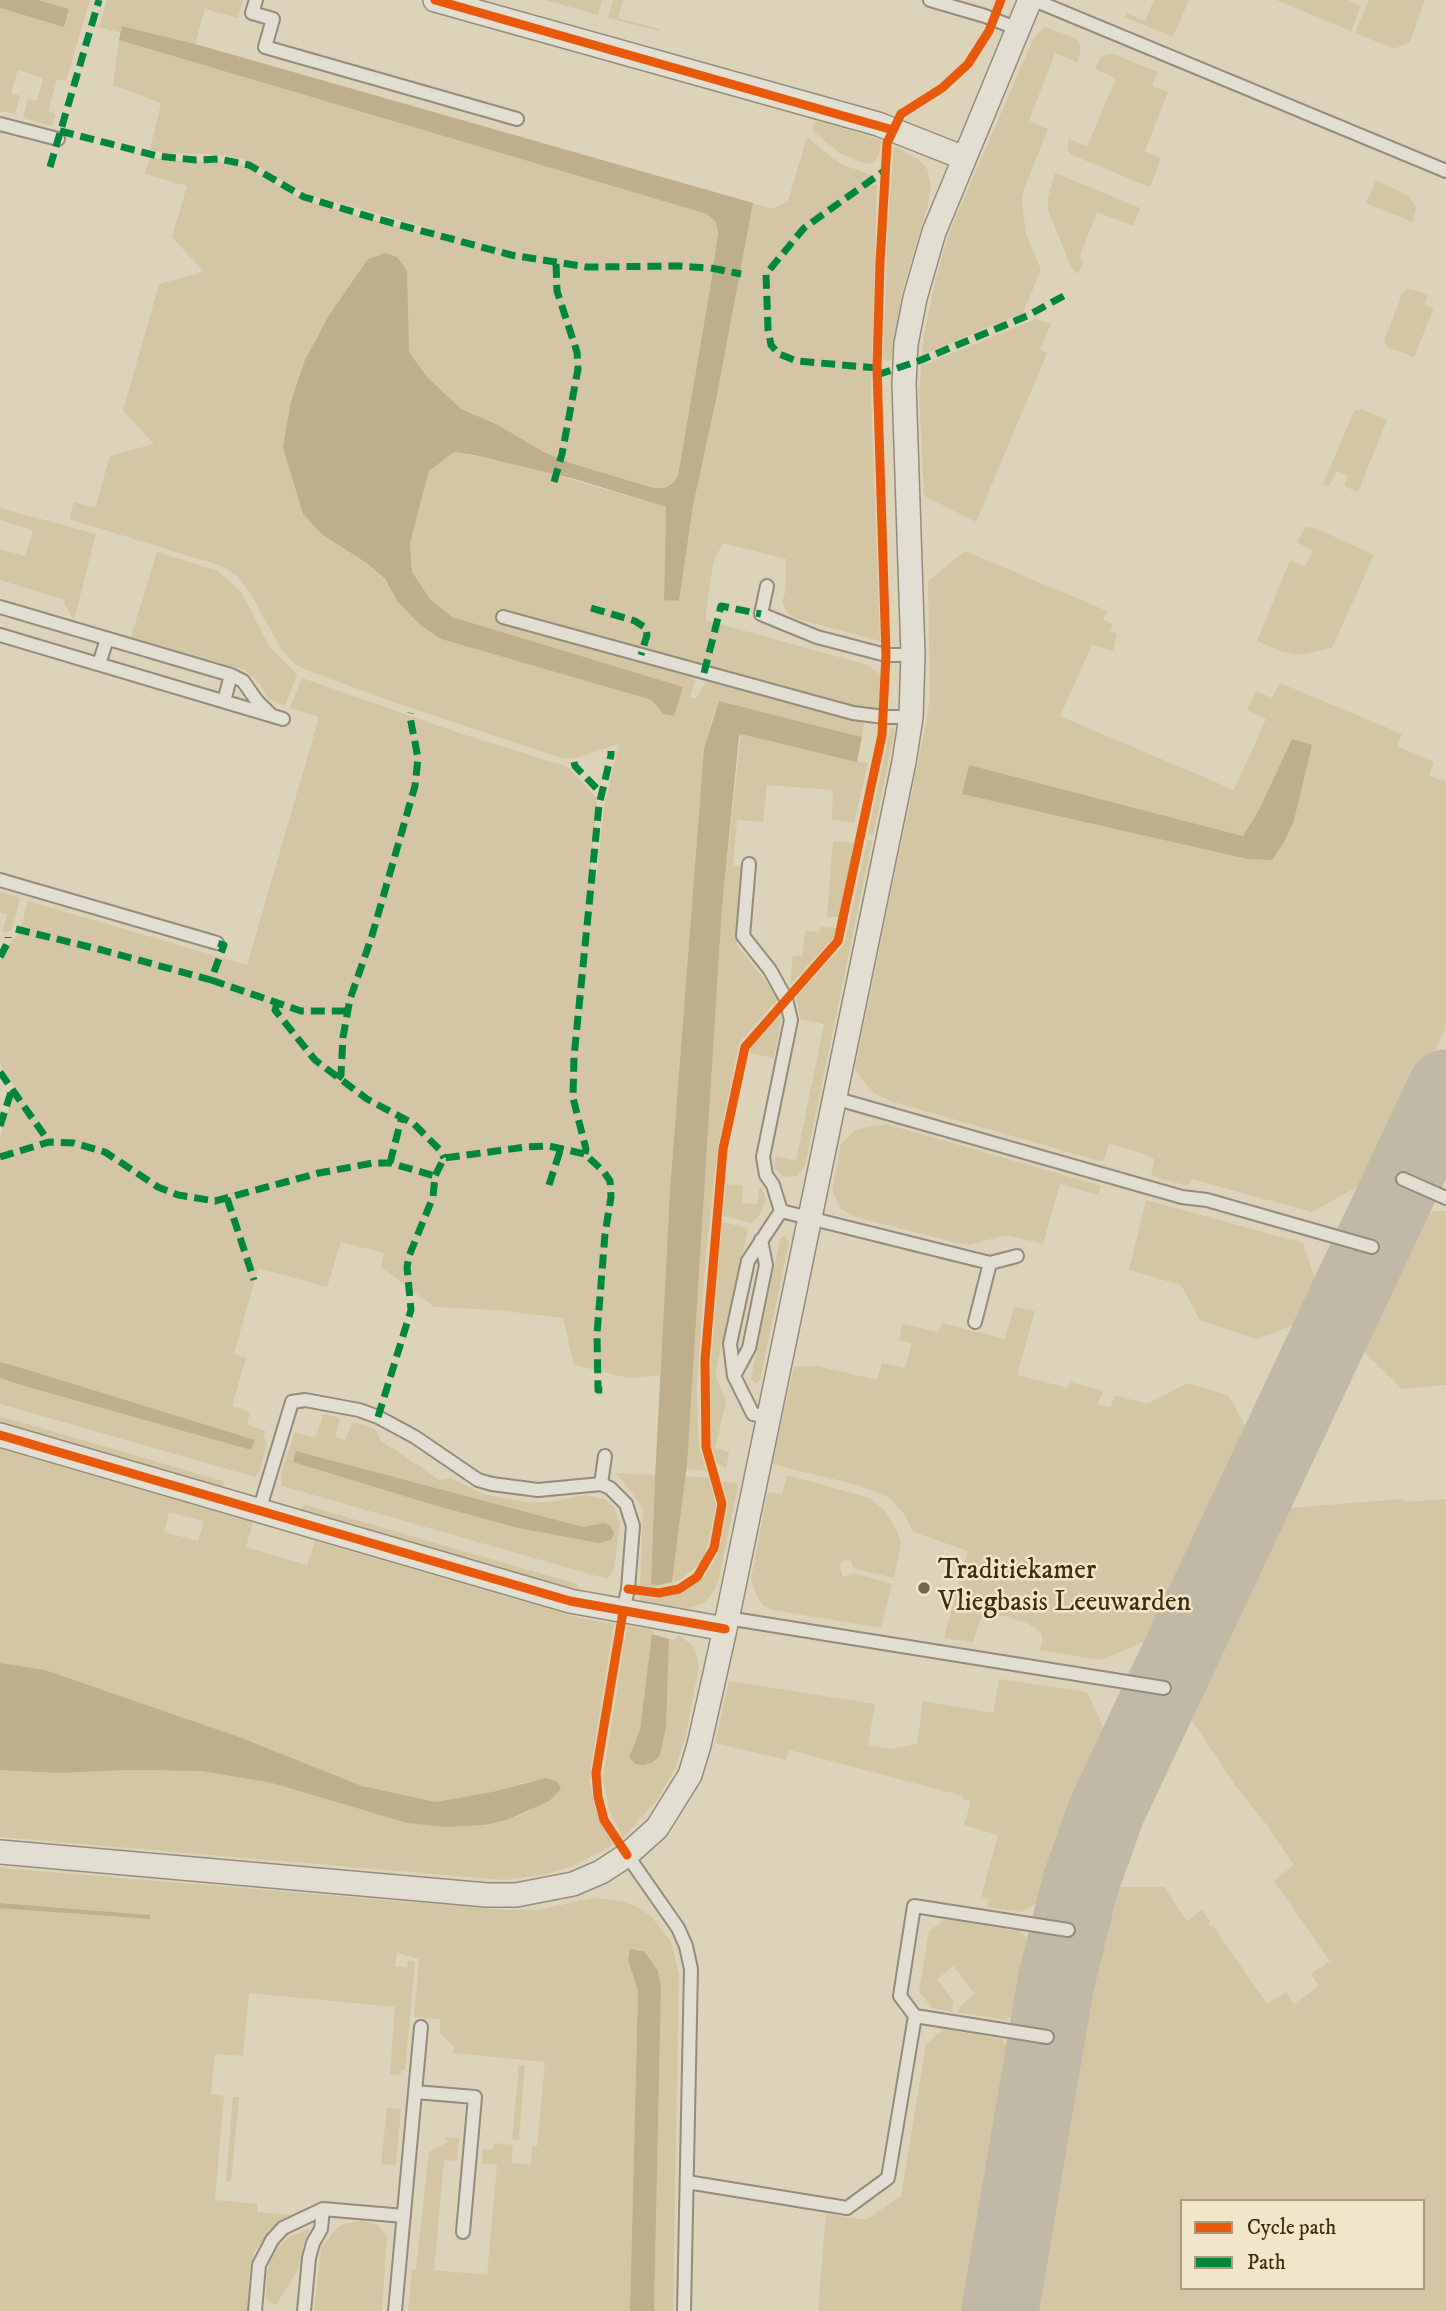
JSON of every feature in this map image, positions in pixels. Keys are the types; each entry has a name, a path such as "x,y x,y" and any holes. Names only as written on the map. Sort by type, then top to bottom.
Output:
{"street":[{"path":"435,0 878,124 964,158"},
{"path":"0,1852 506,1895 544,1891 573,1884 601,1872 627,1855 657,1828 690,1775 726,1623 904,762 911,717 913,655 904,384 906,344 915,298 934,232 1032,0"},
{"path":"0,1435 570,1601 624,1612 726,1623"}],"lane":[{"path":"256,0 252,13 273,19 265,47 517,119"},
{"path":"930,0 1018,29"},
{"path":"1032,0 1446,171"},
{"path":"0,124 58,139"},
{"path":"767,586 761,614 828,640 886,655 913,655"},
{"path":"0,607 231,675 243,681 257,701 278,717 0,635"},
{"path":"503,617 853,713 911,717"},
{"path":"99,664 107,639"},
{"path":"224,701 231,675"},
{"path":"749,864 743,936 770,970 786,999 791,1020 763,1157 766,1175 773,1185 781,1211"},
{"path":"0,880 217,943"},
{"path":"834,1098 1182,1197 1207,1200 1371,1247"},
{"path":"1403,1179 1446,1198"},
{"path":"781,1211 990,1264 1017,1256"},
{"path":"768,1417 753,1414 734,1376 730,1344 748,1261 781,1211"},
{"path":"734,1376 749,1348 766,1265 761,1240"},
{"path":"975,1322 990,1264"},
{"path":"259,1511 292,1402 305,1400 330,1403 378,1417 415,1437 478,1480 538,1490 601,1483 610,1488 626,1504 633,1526 624,1612"},
{"path":"601,1483 605,1456"},
{"path":"726,1623 1164,1688"},
{"path":"627,1855 678,1928 686,1946 691,1969 684,2311"},
{"path":"1047,2038 915,2016 900,1996 914,1906 1068,1930"},
{"path":"687,2182 847,2208 888,2178 915,2016"},
{"path":"395,2311 421,2027"},
{"path":"415,2092 475,2097 463,2232"},
{"path":"255,2311 259,2265 272,2240 283,2228 323,2209 404,2216"},
{"path":"304,2311 309,2258 321,2229 323,2209"}],"shaded area":[{"path":"0,0 38,0 69,9 64,27 0,8"},
{"path":"38,0 90,0 66,81 57,79 48,111 56,114 52,126 23,118 28,99 37,101 43,78 18,70 11,93 20,96 15,114 0,111 0,8 64,27 69,9"},
{"path":"107,0 243,0 238,18 205,9 195,44 123,26 121,33 99,27"},
{"path":"545,0 602,0 598,15"},
{"path":"613,0 623,0 618,18 659,31 608,18"},
{"path":"1154,0 1189,0 1173,37 1125,17 1126,13 1145,21"},
{"path":"1276,0 1348,0 1361,6 1351,31"},
{"path":"1369,0 1425,0 1410,42 1394,49 1355,33"},
{"path":"122,26 195,44 753,203 693,506 679,601 664,600 666,507 575,479 474,455 454,452 429,471 410,543 412,572 430,599 452,617 683,687 674,716 663,714 652,700 441,639 419,624 398,602 385,579 368,564 323,535 303,514 283,448 291,401 305,360 329,315 368,259 385,253 397,257 407,271 409,352 427,377 461,409 570,463 654,488 664,488 672,484 678,476 711,283 718,233 716,222 707,214 119,40"},
{"path":"1045,27 1075,38 1080,45 1080,53 1077,62 1055,53 1029,121 1048,129 1022,200 1026,234 1041,270 1023,313 922,355 937,274 949,233 1034,37"},
{"path":"119,40 707,214 717,222 711,283 678,476 672,484 655,488 570,463 461,409 427,377 409,352 407,330 385,253 368,259 329,315 305,360 283,448 303,514 323,535 368,564 385,580 398,602 419,624 441,639 652,700 682,688 452,617 430,599 412,572 410,543 429,471 454,452 524,466 666,507 664,599 679,601 693,506 753,203 772,209 788,201 807,137 840,164 872,175 863,184 877,185 871,392 880,641 797,619 788,613 782,602 785,593 786,559 723,543 713,563 705,620 868,665 881,675 879,711 850,706 503,611 497,620 696,676 690,698 696,698 707,680 864,723 862,737 720,701 713,716 704,748 670,1190 660,1375 629,1378 574,1365 563,1318 496,1310 434,1307 381,1267 384,1253 341,1242 327,1287 258,1268 234,1354 246,1358 232,1406 250,1412 247,1425 266,1431 264,1437 267,1444 260,1470 255,1477 0,1404 0,1378 251,1450 255,1440 0,1362 0,1138 15,1088 0,1064 0,962 12,940 19,934 28,901 247,965 319,717 290,708 302,678 462,734 568,767 597,798 590,880 597,875 604,807 619,744 576,758 562,758 393,702 304,669 282,650 250,593 238,577 225,567 69,519 74,502 95,508 110,456 154,444 123,410 159,284 204,272 172,237 187,186 145,174 150,157 168,161 240,165 316,204 431,236 433,229 307,194 244,159 150,150 161,103 113,85"},
{"path":"1107,54 1158,72 1152,86 1168,92 1145,151 1161,158 1150,187 1072,155 1067,150 1069,139 1087,146 1116,78 1095,69 1100,58"},
{"path":"817,121 881,140 879,155 874,162 867,164 841,154 812,130"},
{"path":"894,146 918,159 927,169 931,185 928,205 902,292 891,360 887,361 883,359 888,220"},
{"path":"1055,173 1140,208 1133,226 1097,212 1079,258 1084,261 1078,274 1072,269 1048,210 1048,197"},
{"path":"1376,180 1409,196 1416,208 1413,222 1366,203"},
{"path":"1407,289 1428,295 1424,305 1434,308 1414,357 1387,347 1384,341 1402,294"},
{"path":"1036,319 1051,324 1040,350 1047,353 976,522 924,496 919,393 921,366"},
{"path":"1361,409 1387,420 1358,492 1344,486 1348,476 1337,471 1329,487 1323,484 1354,411"},
{"path":"0,508 96,534 74,620 64,603 65,600 0,580 0,549 25,556 33,530 0,520"},
{"path":"1306,527 1315,528 1374,555 1332,648 1299,655 1280,651 1257,641 1290,560 1305,567 1313,551 1297,542"},
{"path":"965,551 1107,611 1103,620 1113,624 1110,631 1117,634 1113,651 1092,645 1060,716 1234,790 1266,719 1247,710 1256,691 1272,698 1280,683 1402,734 1397,746 1434,762 1429,776 1446,782 1446,1027 1374,1178 1312,1212 1191,1179 1188,1186 1151,1176 1154,1159 1109,1144 1103,1162 890,1101 874,1093 859,1076 855,1068 927,719 930,696 928,581","holes":["969,765 1244,836 1260,808 1247,859 963,794"]},
{"path":"157,552 218,571 242,593 269,646 297,674 285,706 269,699 259,683 245,670 131,637"},
{"path":"719,701 862,737 857,762 741,734 739,736 722,907 687,1464 672,1582 657,1585 651,1584 670,1190 704,748"},
{"path":"893,727 895,730 873,835 868,834 890,729"},
{"path":"741,733 868,763 854,823 832,819 833,790 767,785 763,822 737,820 733,865 743,868 736,944 779,998 739,1043 718,1146 706,1254 697,1387 699,1446 706,1471 686,1469 722,907"},
{"path":"1292,739 1312,745 1294,820 1272,860 1247,859 962,794 969,765 1243,836 1260,808"},
{"path":"867,840 872,841 805,1166 797,1176 783,1177 774,1167 775,1156 796,1161 824,1024 800,1019 796,997 845,943"},
{"path":"833,841 854,843 839,917 827,917"},
{"path":"0,892 20,898 12,930 2,933 7,914 0,912"},
{"path":"820,927 837,928 836,935 790,985 793,956 802,956 805,931 819,932"},
{"path":"782,1014 774,1058 750,1053 750,1048"},
{"path":"886,1124 1101,1186 1098,1195 1060,1184 1043,1244 1005,1235 970,1245 856,1217 841,1209 832,1190 841,1144 853,1132"},
{"path":"726,1184 743,1186 742,1203 757,1204 759,1188 762,1188 766,1200 760,1214 752,1223 723,1216"},
{"path":"1146,1200 1303,1243 1319,1291 1308,1319 1257,1339 1200,1320 1181,1285 1129,1270"},
{"path":"1435,1211 1446,1211 1446,1385 1402,1389 1356,1344 1409,1230 1417,1218"},
{"path":"722,1222 748,1228 715,1374 726,1402 715,1448 729,1452 726,1469 717,1463 711,1444 710,1377"},
{"path":"785,1236 789,1242 760,1380 755,1383 751,1378 780,1239"},
{"path":"1014,1307 1035,1311 1017,1375 1068,1388 1070,1382 1103,1391 1098,1404 1110,1407 1115,1395 1147,1404 1188,1383 1229,1396 1251,1437 1155,1637 1101,1660 1039,1650 1043,1640 1041,1632 1027,1623 1005,1616 988,1615 980,1620 973,1642 944,1638 968,1551 913,1532 904,1514 890,1498 861,1486 772,1464 794,1367 817,1366 877,1380 882,1363 905,1368 912,1343 899,1340 902,1324 938,1332 942,1323 1005,1339"},
{"path":"0,1362 255,1440 251,1450 25,1386 0,1378"},
{"path":"324,1414 340,1418 335,1437 345,1440 353,1421 376,1430 380,1440 440,1480 451,1478 483,1494 529,1503 585,1495 604,1499 614,1507 620,1524 614,1570 607,1579 282,1486 281,1473 295,1432 315,1438","holes":["296,1451 583,1527 603,1523 610,1525 598,1543 518,1528 293,1462"]},
{"path":"0,1416 223,1481 224,1485 220,1487 0,1422"},
{"path":"0,1449 253,1522 246,1547 307,1565 315,1541 580,1618 614,1624 590,1782 595,1809 613,1845 573,1866 547,1874 505,1880 0,1837 0,1770 57,1773 201,1771 272,1783 407,1823 485,1825 529,1812 531,1781 492,1792 436,1802 362,1786 239,1737 45,1670 0,1663","holes":["169,1512 204,1521 198,1541 164,1532"]},
{"path":"296,1451 583,1527 603,1523 610,1525 614,1533 611,1540 598,1543 518,1528 293,1462"},
{"path":"616,1473 655,1475 651,1584 672,1582 685,1476 709,1478 716,1505 705,1555 699,1565 680,1580 657,1587 640,1585 643,1511"},
{"path":"787,1475 870,1498 884,1510 895,1527 901,1542 894,1578 853,1568 851,1561 841,1562 840,1568 843,1577 853,1573 892,1584 881,1628 773,1610 763,1605 757,1597 751,1579 768,1492 782,1494"},
{"path":"722,1481 738,1486 718,1583 712,1594 704,1603 687,1609 640,1601 639,1596 656,1599 682,1593 705,1576 720,1547 728,1503"},
{"path":"1402,1499 1406,1502 1446,1499 1446,2311 1028,2311 1071,2053 1105,1887 1164,1887 1187,1921 1202,1910 1210,1921 1208,1923 1213,1926 1267,2004 1286,1992 1294,2004 1319,1986 1311,1974 1330,1961 1274,1881 1294,1865 1235,1785 1183,1707 1277,1509"},
{"path":"305,1505 577,1584 579,1588 575,1590 304,1511 302,1507"},
{"path":"627,1626 653,1630 640,1730 629,1757 660,1755 666,1727 669,1639 674,1641 678,1635 691,1644 696,1651 699,1666 685,1739 674,1770 656,1801 623,1838 609,1810 603,1778"},
{"path":"652,1634 669,1639 666,1727 660,1755 653,1762 643,1765 635,1764 629,1757 640,1730"},
{"path":"0,1663 45,1670 239,1737 362,1786 436,1802 492,1792 546,1778 558,1782 561,1789 549,1801 507,1820 485,1825 447,1827 407,1823 272,1783 201,1771 57,1773 0,1770"},
{"path":"999,1679 1087,1692 1109,1739 1072,1821 1047,1897 1022,1912 987,1907 989,1899 981,1897 998,1835 964,1825 971,1801 963,1799 963,1796 789,1750 786,1760 715,1743 729,1681 875,1704 868,1745 890,1749 917,1744 923,1701 993,1713"},
{"path":"0,1868 505,1910 537,1910 594,1898 621,1901 651,1916 671,1942 679,1974 673,2311 654,2311 661,1986 644,1951 630,1949 628,1960 638,1991 630,2311 408,2311 412,2269 416,2269 429,2152 447,2142 445,2137 459,2138 457,2161 444,2160 434,2270 487,2275 497,2165 482,2163 483,2149 493,2149 494,2143 513,2145 511,2163 531,2165 532,2147 537,2146 545,2062 453,2053 455,2048 440,2033 440,2019 414,2017 419,1959 397,1953 395,1966 407,1968 408,1961 415,1962 405,2070 401,2070 401,2075 390,2074 395,2007 249,1993 243,2056 215,2054 211,2094 224,2096 215,2200 257,2204 257,2212 291,2215 271,2228 255,2251 250,2265 247,2311 0,2311 0,1908 149,1919 150,1915 0,1903"},
{"path":"0,1903 150,1915 150,1919 0,1908"},
{"path":"946,1919 1021,1932 1035,1950 1024,2008 1005,2020 958,2012 959,2007 975,1994 953,1966 937,1979 953,2001 952,2012 932,2008 919,1991 929,1931"},
{"path":"630,1949 644,1951 658,1971 661,1986 654,2311 630,2311 638,1991 628,1960"},
{"path":"944,2029 1002,2039 1015,2058 972,2311 818,2311 826,2214 866,2220 901,2196 926,2044"},
{"path":"519,2065 525,2065 519,2140 512,2139"},
{"path":"233,2097 239,2097 231,2182 226,2181"},
{"path":"387,2108 401,2109 396,2165 381,2164"},
{"path":"360,2221 377,2224 387,2236 382,2311 314,2311 321,2249 335,2230 342,2225"},
{"path":"310,2229 299,2268 276,2305 266,2299 267,2273 273,2254 287,2238"}],"taxiway":[{"path":"1000,2311 1056,1982 1080,1885 1106,1812 1446,1088"}],"marked path":[{"path":"50,167 99,0"},
{"path":"60,131 157,156 196,160 219,159 249,165 304,197 511,255 587,267 707,268"},
{"path":"877,368 797,361 779,354 771,345 768,329 766,274 804,228 884,171"},
{"path":"554,482 578,369 577,352 557,291 556,263"},
{"path":"711,268 741,274"},
{"path":"877,375 921,360 1027,316 1069,293"},
{"path":"704,673 721,606 761,614"},
{"path":"591,608 635,621 646,628 647,635 641,655"},
{"path":"338,1079 341,1075 343,1037 350,999 371,939 415,786 418,758 411,713"},
{"path":"585,1154 573,1098 574,1057 599,805 611,751"},
{"path":"574,762 601,793"},
{"path":"16,929 211,980 224,945 217,943"},
{"path":"0,957 8,937"},
{"path":"211,980 301,1011 347,1011"},
{"path":"277,1004 275,1010 315,1060 367,1099 414,1124 440,1150 444,1158"},
{"path":"0,1072 49,1142"},
{"path":"0,1126 12,1089"},
{"path":"390,1163 402,1116"},
{"path":"0,1157 49,1142 74,1143 105,1152 158,1187 178,1195 215,1201 319,1173 373,1163 390,1163 435,1176"},
{"path":"378,1417 411,1310 407,1267 409,1256 433,1197 435,1176 444,1158 526,1147 549,1146 585,1154 610,1181 611,1197 605,1234 597,1334 598,1390 609,1390"},
{"path":"549,1185 561,1148"},
{"path":"227,1198 254,1280"}],"cycle path":[{"path":"435,0 893,130"},
{"path":"628,1589 659,1593 679,1589 697,1577 714,1548 722,1504 706,1447 705,1360 723,1149 745,1047 838,941 882,735 886,655 877,368 887,143 901,114 942,88 968,64 989,31 1001,0"},
{"path":"0,1435 570,1601 725,1629"},
{"path":"623,1612 596,1773 604,1820 627,1855"}],"place":[{"name":"Traditiekamer Vliegbasis Leeuwarden","path":"924,1588"}]}
